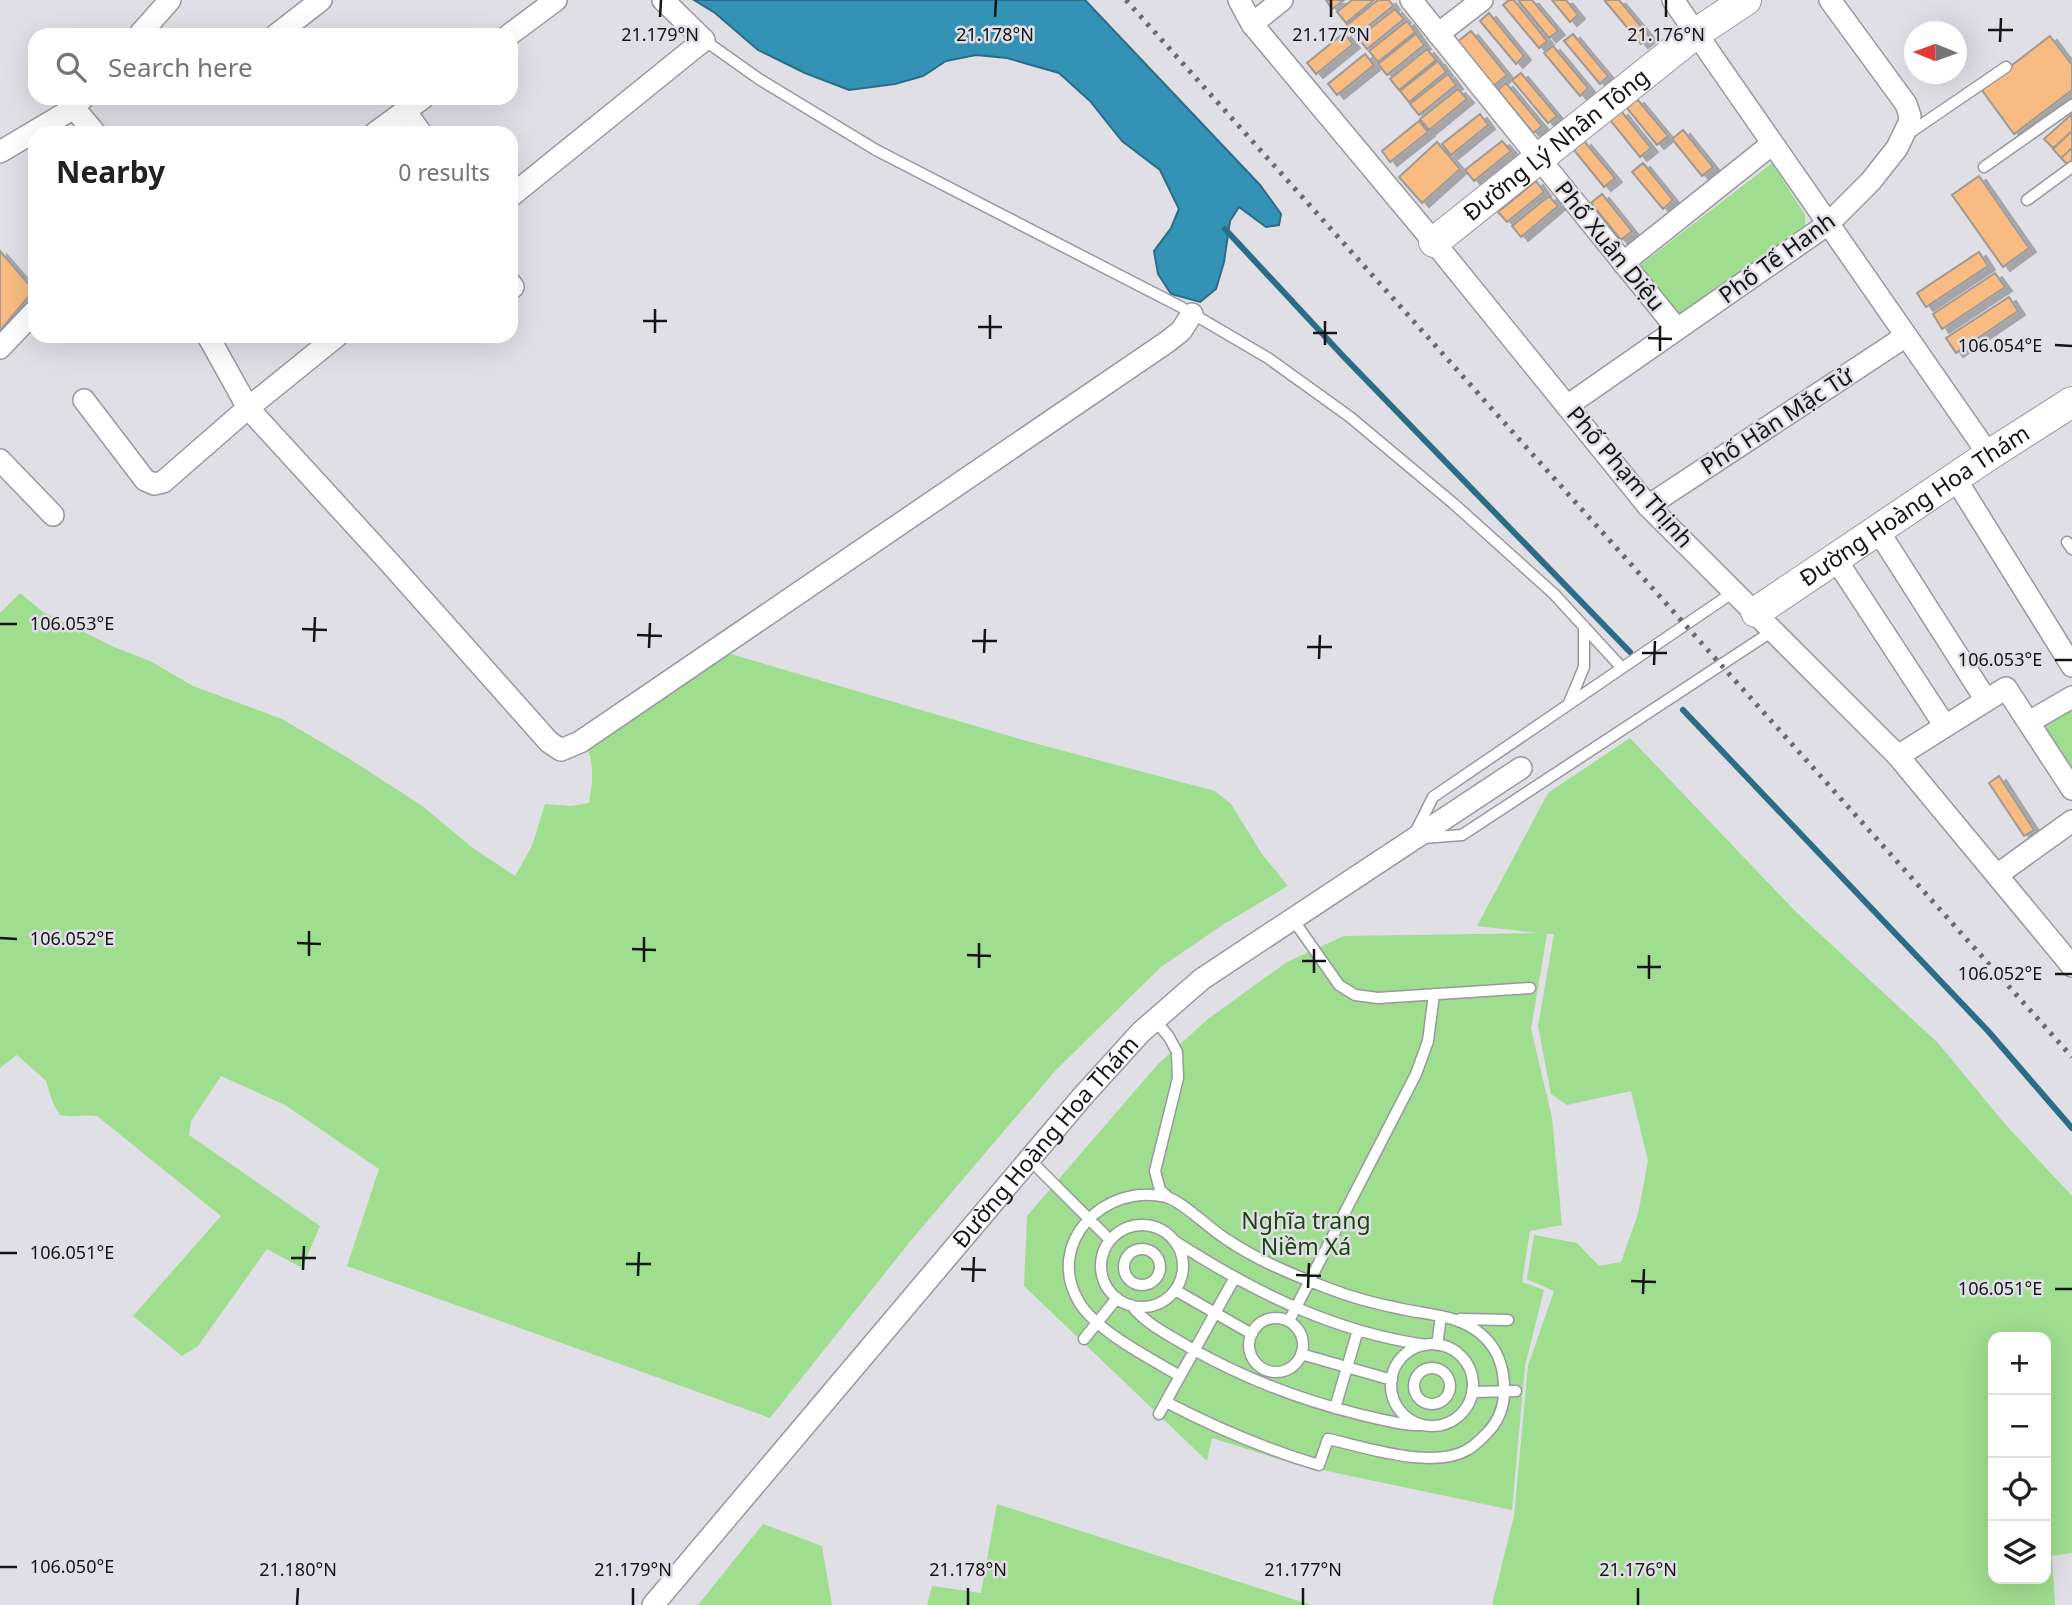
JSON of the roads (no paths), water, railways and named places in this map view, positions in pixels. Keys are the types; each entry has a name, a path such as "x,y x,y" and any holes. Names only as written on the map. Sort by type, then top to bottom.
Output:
{"street":[{"path":"145,28 170,0"},
{"path":"285,28 321,0"},
{"path":"518,28 556,0"},
{"path":"518,190 705,40 663,0"},
{"name":"Phố Phạm Thịnh","path":"1240,0 1252,24 1434,242 1648,506 1898,756 2072,966"},
{"path":"1252,24 1282,0"},
{"name":"Phố Xuân Diệu","path":"1411,0 1677,329"},
{"path":"1438,34 1482,0"},
{"path":"1673,0 1989,455"},
{"name":"Đường Lý Nhân Tông","path":"1434,242 1695,34 1746,0"},
{"name":"Phố Tế Hanh","path":"1567,405 1828,224 1871,181 1893,154 1903,138 1910,116 1906,104 1830,0"},
{"path":"41,126 75,105"},
{"path":"79,105 91,126"},
{"path":"385,126 413,105"},
{"path":"405,111 416,126"},
{"path":"0,152 28,134"},
{"path":"1623,263 1772,144"},
{"path":"212,343 248,408 549,742 561,750 580,742 1167,342 1181,331 1192,314"},
{"path":"0,348 28,318"},
{"name":"Phố Hàn Mặc Tử","path":"1648,506 1906,336"},
{"path":"84,400 145,480 154,484 163,482 328,343"},
{"name":"Đường Hoàng Hoa Thám","path":"1765,621 1835,558 2072,402"},
{"path":"0,460 53,515"},
{"path":"1955,478 2072,666"},
{"path":"1877,529 1986,700"},
{"path":"1835,558 1945,726"},
{"path":"1898,756 2006,688 2072,789"},
{"path":"2029,722 2072,697"},
{"name":"Đường Hoàng Hoa Thám","path":"653,1605 1082,1097 1141,1032 1202,979 1521,768"},
{"path":"1997,875 2072,821"}],"lane":[{"path":"705,40 759,79 876,149 1192,314 1268,358 1350,417 1454,505 1554,594 1622,668"},
{"path":"1903,138 2006,67"},
{"path":"1983,167 2072,105"},
{"path":"2027,200 2072,167"},
{"path":"1413,839 1433,797 1735,591"},
{"path":"1413,839 1462,835 1765,621"},
{"path":"1567,705 1584,667 1584,626"},
{"path":"1292,918 1339,985 1355,995 1378,998 1530,988"},
{"path":"1289,1321 1416,1074 1428,1041 1434,995"},
{"path":"1154,1020 1169,1037 1177,1052 1178,1078 1155,1171 1160,1190 1168,1197 1226,1239 1278,1268 1309,1281 1368,1301 1441,1317 1508,1321"},
{"path":"1030,1159 1110,1240"},
{"path":"1168,1197 1125,1196 1110,1202 1082,1225 1075,1237 1069,1268 1078,1300 1098,1322 1129,1346 1180,1376"},
{"path":"1137,1225 1139,1249"},
{"path":"1131,1305 1144,1320 1195,1350 1286,1394 1388,1421 1433,1427 1457,1418 1465,1409 1472,1392 1471,1373 1465,1361 1449,1348 1358,1330 1295,1308 1234,1279 1159,1228 1137,1225 1120,1231 1110,1240 1102,1254 1101,1270 1105,1283 1117,1298 1131,1305 1146,1307 1166,1299 1181,1279 1182,1261 1176,1242"},
{"path":"1139,1249 1153,1253 1159,1263 1158,1275 1145,1284 1132,1282 1124,1269 1128,1256 1139,1249"},
{"path":"1159,1263 1182,1261"},
{"path":"1101,1270 1124,1269"},
{"path":"1159,1414 1234,1279"},
{"path":"1145,1284 1146,1307"},
{"path":"1175,1290 1252,1334"},
{"path":"1084,1339 1117,1298"},
{"path":"1432,1345 1441,1317"},
{"path":"1281,1318 1289,1321 1300,1333 1301,1354 1289,1368 1282,1371 1266,1370 1259,1366 1250,1353 1252,1334 1258,1324 1265,1320 1281,1318"},
{"path":"1166,1402 1255,1444 1319,1465 1328,1439 1419,1457 1439,1458 1466,1451 1492,1428 1510,1391 1491,1343 1465,1323 1454,1319"},
{"path":"1335,1408 1358,1330"},
{"path":"1421,1425 1400,1411 1392,1393 1392,1380 1397,1364 1407,1353 1432,1345"},
{"path":"1407,1353 1421,1373"},
{"path":"1301,1354 1392,1380"},
{"path":"1446,1375 1465,1361"},
{"path":"1433,1368 1446,1375 1450,1389 1442,1401 1428,1404 1418,1396 1415,1386 1421,1373 1433,1368"},
{"path":"1472,1392 1510,1391"},
{"path":"1400,1411 1418,1396"},
{"path":"1442,1401 1457,1418"}],"water":[{"path":"694,0 1085,0 1260,185 1281,214 1279,225 1266,227 1239,207 1230,221 1224,262 1216,289 1200,302 1171,294 1158,274 1154,251 1171,228 1179,209 1160,170 1122,141 1090,101 1059,73 1007,58 976,55 946,61 923,76 895,84 849,90 805,73 758,50 715,13"}],"waterway":[{"path":"1225,229 1344,357 1630,652"},
{"path":"1683,710 1988,1031 2072,1128"}],"railway":[{"path":"1126,0 2072,1057"}],"park label":[{"name":"Nghĩa trang Niềm Xá","path":"1306,1234"}]}
